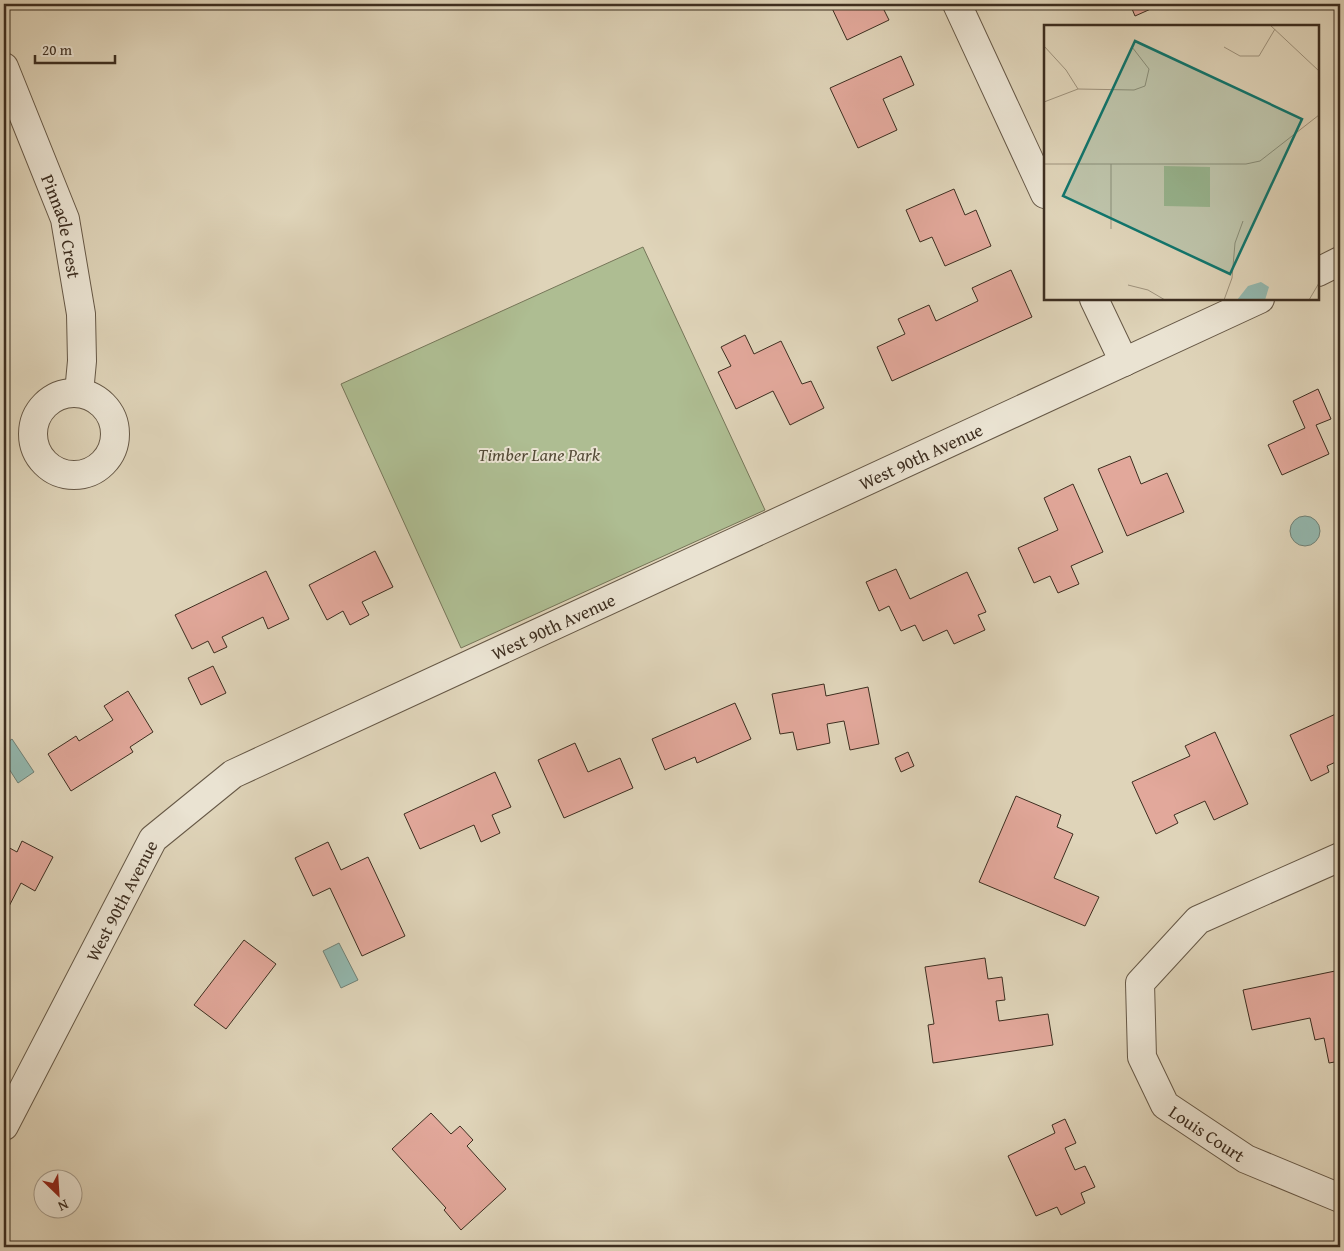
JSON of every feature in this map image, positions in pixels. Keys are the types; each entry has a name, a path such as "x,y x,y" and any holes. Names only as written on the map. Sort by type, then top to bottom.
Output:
{"street":[{"path":"957,4 1044,192"},
{"name":"Pinnacle Crest","path":"4,67 65,219 81,314 82,361 79,393"},
{"path":"1319,272 1340,261"},
{"path":"1094,300 1124,362"},
{"name":"West 90th Avenue","path":"4,1126 153,839 233,774 1258,300"},
{"name":"Louis Court","path":"1340,857 1198,920 1140,983 1142,1057 1165,1105 1246,1159 1340,1198"}],"green space":[{"name":"Timber Lane Park","path":"643,247 765,510 461,648 341,384"}],"water":[{"path":"1305,516 1316,520 1320,531 1316,542 1305,546 1294,542 1290,531 1294,520"},
{"path":"12,739 34,772 18,783 4,761 4,745"},
{"path":"339,943 358,980 341,988 323,951"}],"building":[{"path":"830,4 881,4 889,20 847,40"},
{"path":"1130,4 1162,4 1135,16"},
{"path":"901,56 914,85 883,99 897,130 858,148 830,88"},
{"path":"954,189 965,215 976,210 991,246 945,266 932,237 920,242 906,210"},
{"path":"1011,270 1032,317 892,381 877,347 905,334 898,319 929,305 936,321 978,301 972,288"},
{"path":"745,335 754,354 781,341 802,384 811,381 824,408 790,425 773,391 736,409 718,372 731,366 721,347"},
{"path":"1318,389 1331,419 1316,425 1329,454 1282,475 1268,445 1305,428 1293,401"},
{"path":"1130,456 1141,484 1167,473 1184,512 1127,536 1098,469"},
{"path":"1073,484 1103,552 1071,566 1079,584 1058,593 1050,576 1034,583 1018,548 1058,530 1044,498"},
{"path":"375,551 393,587 362,602 369,615 350,625 343,611 327,620 309,585"},
{"path":"896,569 910,599 967,572 986,612 978,615 985,630 954,644 947,630 923,641 915,625 901,631 889,606 879,611 866,582"},
{"path":"266,571 289,619 268,629 263,617 222,637 227,647 214,653 208,641 192,649 175,615"},
{"path":"213,666 226,693 201,705 188,678"},
{"path":"824,684 826,696 868,687 879,744 850,750 844,721 827,724 830,743 797,750 793,732 780,734 772,694"},
{"path":"128,691 153,732 130,747 133,752 71,791 48,754 76,736 79,741 113,720 104,706"},
{"path":"735,703 751,739 697,763 695,757 665,770 652,739"},
{"path":"1340,712 1340,760 1327,766 1329,772 1311,781 1290,735"},
{"path":"1215,732 1248,804 1214,820 1205,801 1174,815 1178,823 1156,834 1132,782 1190,756 1185,746"},
{"path":"575,743 588,772 620,758 633,788 564,818 538,760"},
{"path":"908,752 914,766 901,772 895,758"},
{"path":"495,772 511,807 492,815 500,833 481,842 474,825 420,849 404,814"},
{"path":"1016,796 1061,815 1057,827 1073,834 1054,878 1099,897 1085,926 979,882"},
{"path":"22,841 53,857 35,891 21,883 4,916 4,845 17,852"},
{"path":"328,842 341,870 368,857 405,936 362,956 330,888 313,896 295,858"},
{"path":"244,940 276,964 226,1029 194,1005"},
{"path":"985,958 988,979 1002,977 1005,1000 996,1001 999,1021 1048,1014 1053,1045 933,1063 928,1025 934,1024 925,967"},
{"path":"1340,970 1340,1061 1329,1063 1324,1038 1315,1040 1310,1018 1252,1030 1243,990"},
{"path":"431,1113 451,1134 460,1126 473,1140 467,1146 506,1189 461,1230 444,1210 446,1208 392,1149"},
{"path":"1065,1119 1076,1143 1065,1148 1075,1170 1085,1166 1095,1187 1081,1193 1085,1203 1061,1215 1057,1207 1036,1216 1008,1156 1055,1133 1052,1125"}]}
